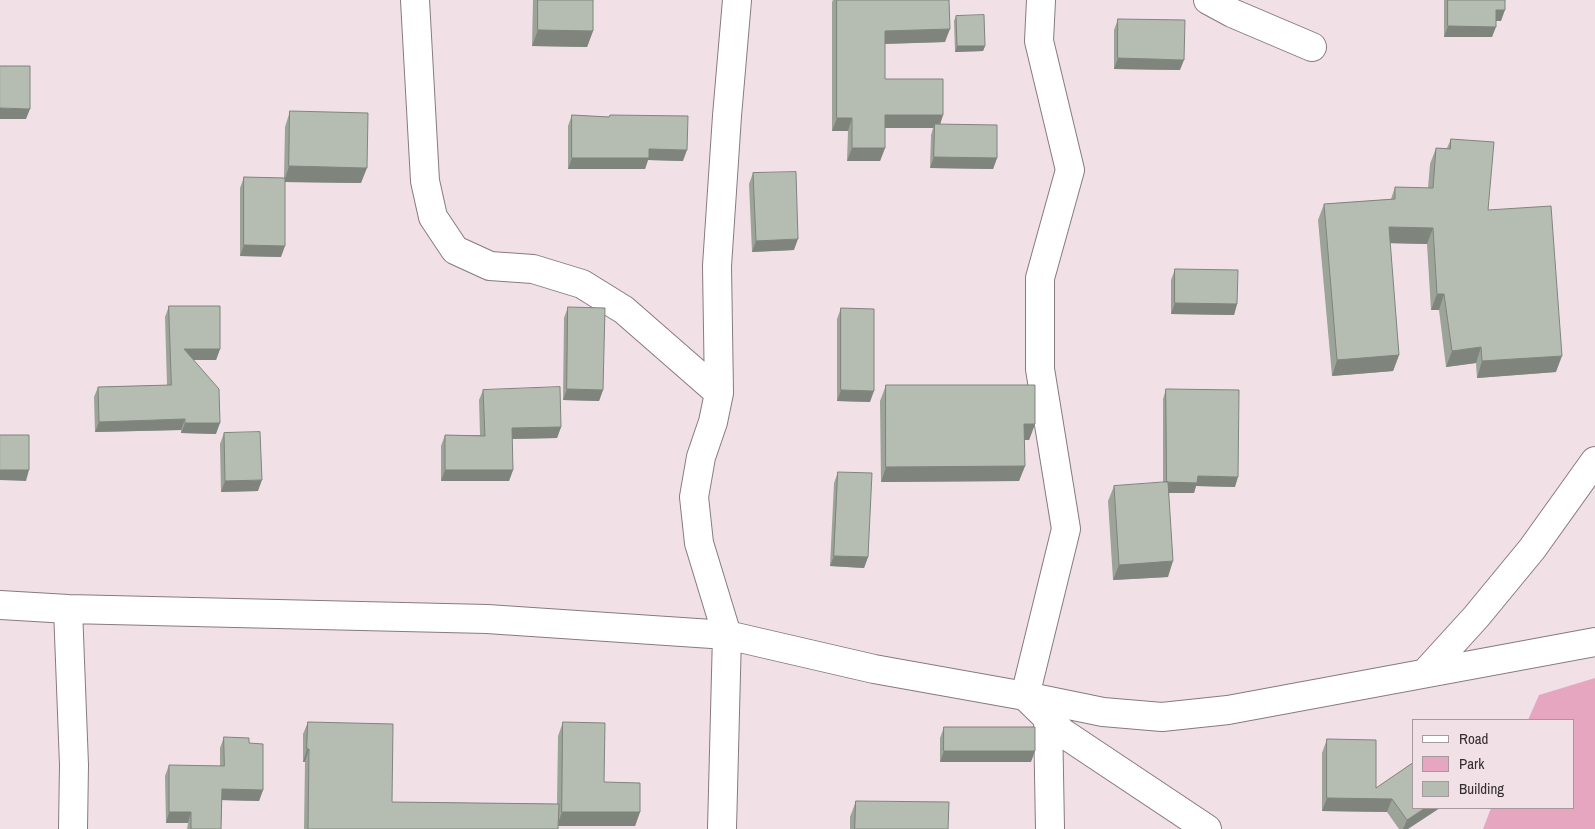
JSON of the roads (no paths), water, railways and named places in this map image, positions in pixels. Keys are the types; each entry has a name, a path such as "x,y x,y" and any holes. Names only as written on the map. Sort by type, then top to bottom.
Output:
{"street":[{"path":"415,0 425,180 433,217 455,250 490,266 533,269 582,284 624,310 719,392"},
{"path":"722,829 727,635 699,542 694,497 701,457 713,422 719,392 717,266 737,0"},
{"path":"1025,696 1066,528 1040,369 1040,278 1070,170 1039,41 1041,0"},
{"path":"1208,0 1232,13 1312,47"},
{"path":"1425,673 1476,617 1532,549 1595,461"},
{"path":"0,605 68,609 487,619 727,635 874,669 1103,712 1162,716 1228,710 1595,642"},
{"path":"68,609 74,765 73,829"},
{"path":"1025,696 1063,733 1207,829"},
{"path":"1048,718 1050,829"}]}
